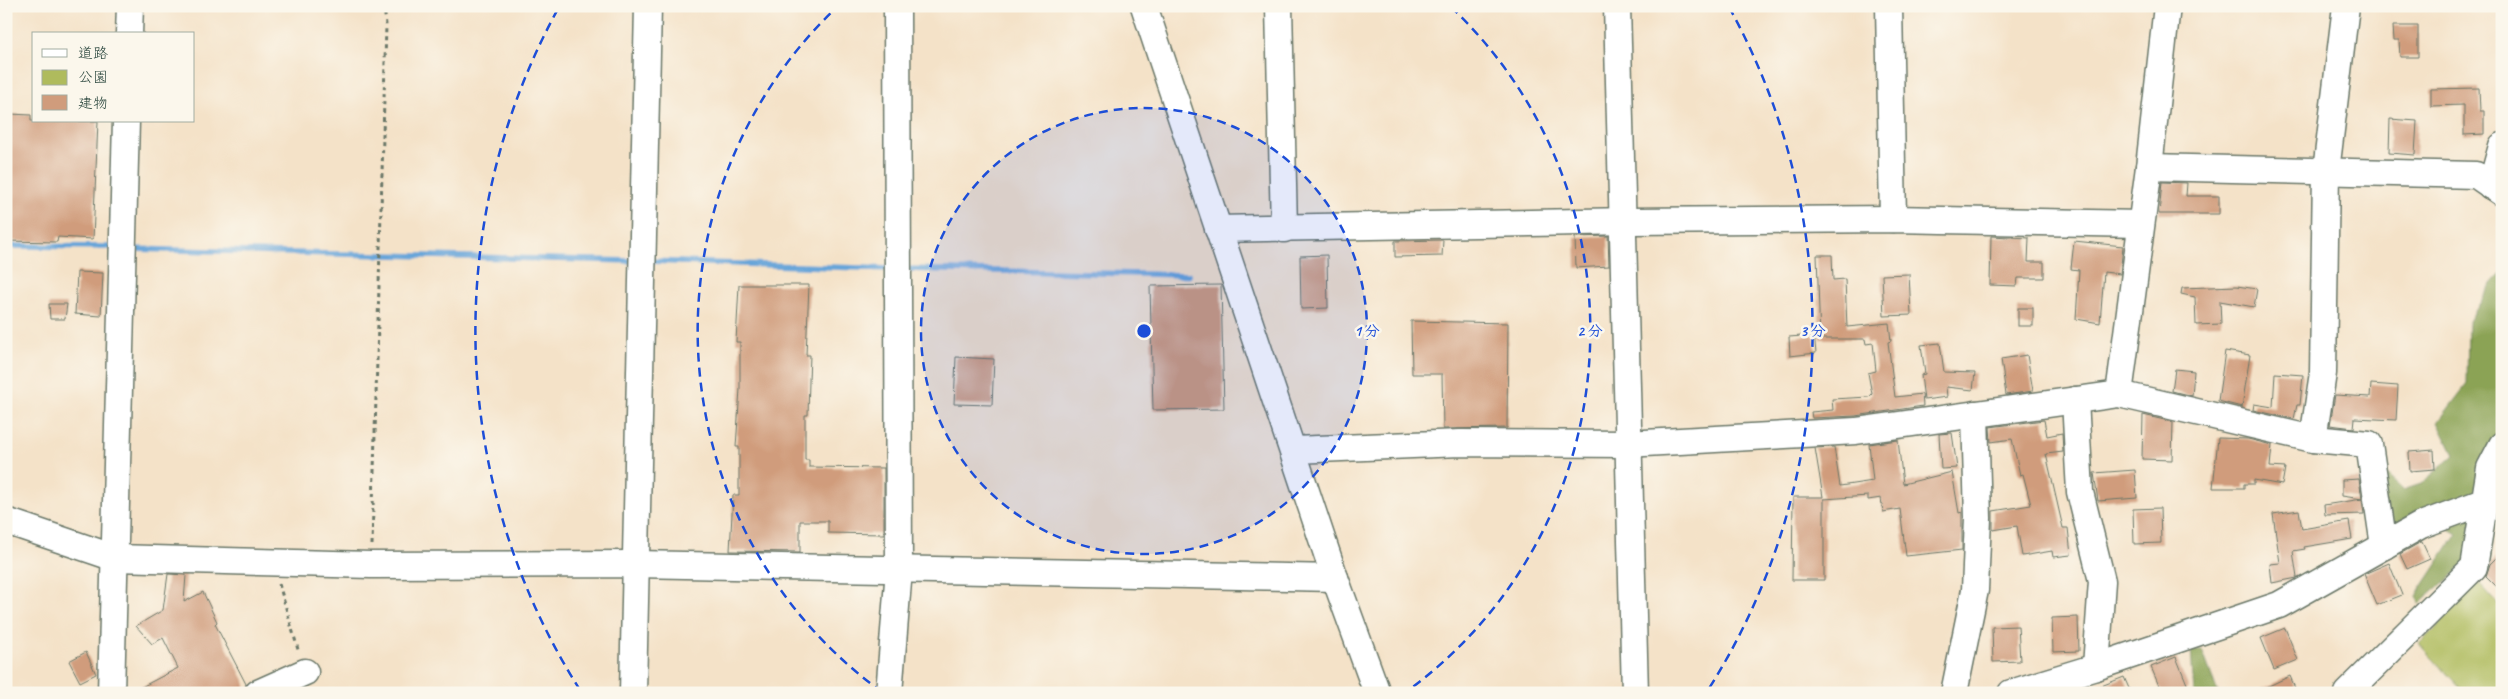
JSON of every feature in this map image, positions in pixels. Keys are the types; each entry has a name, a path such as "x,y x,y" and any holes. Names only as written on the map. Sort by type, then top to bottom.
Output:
{"street":[{"path":"129,32 130,6"},
{"path":"633,693 648,6"},
{"path":"889,693 899,569 897,6"},
{"path":"1144,6 1294,450 1335,578 1377,693"},
{"path":"1279,6 1284,229"},
{"path":"1617,6 1635,693"},
{"path":"1889,6 1893,219"},
{"path":"2119,394 2149,167 2167,6"},
{"path":"2313,439 2323,373 2326,171 2346,6"},
{"path":"112,693 126,122"},
{"path":"2149,167 2476,175 2497,190 2502,146"},
{"path":"1218,229 1623,221 1893,219 2141,224"},
{"path":"1294,450 1460,443 1628,444 1856,431 2119,394 2313,439 2369,444 2384,546"},
{"path":"2075,400 2080,492 2102,581 2087,677"},
{"path":"1954,693 1975,590 1978,518 1975,414"},
{"path":"2347,693 2474,567 2493,498 2490,468 2502,445"},
{"path":"2011,693 2087,677 2279,604 2421,525 2493,498"},
{"path":"6,522 115,558 371,565 636,564 1335,578"},
{"path":"258,693 305,672"}],"path":[{"path":"371,565 386,25 384,6"},
{"path":"272,562 305,672"}],"green space":[{"path":"2502,273 2502,408 2474,556 2419,604 2416,596 2457,534 2429,517 2387,539 2380,469 2403,490 2421,484 2454,455 2438,422 2467,384 2468,323 2491,285"},
{"path":"2479,583 2502,608 2502,688 2497,693 2465,693 2419,644"},
{"path":"2191,650 2202,650 2218,693 2194,693"}],"building":[{"path":"2393,26 2418,26 2418,57 2400,57 2399,40 2394,40"},
{"path":"2479,88 2480,111 2484,111 2484,134 2464,135 2464,105 2431,106 2431,89"},
{"path":"10,114 31,115 32,122 98,122 93,239 58,237 57,242 6,241"},
{"path":"2390,119 2417,121 2415,155 2389,153"},
{"path":"2162,182 2187,183 2186,196 2219,196 2219,214 2159,214"},
{"path":"1608,236 1609,266 1576,268 1575,237"},
{"path":"1991,236 2029,238 2028,262 2044,262 2044,278 2018,278 2017,286 1990,285"},
{"path":"1443,240 1442,256 1395,257 1395,241"},
{"path":"2074,241 2123,246 2120,274 2104,272 2100,323 2076,319 2079,270 2071,269"},
{"path":"1327,255 1328,308 1301,309 1300,256"},
{"path":"1817,255 1832,255 1833,280 1845,279 1847,327 1889,323 1891,341 1888,342 1895,397 1922,394 1923,406 1855,416 1812,418 1811,412 1833,410 1832,399 1869,397 1872,394 1868,373 1876,371 1873,343 1866,344 1865,339 1820,339"},
{"path":"77,272 103,273 101,316 75,314"},
{"path":"1909,274 1911,315 1884,316 1882,275"},
{"path":"739,285 809,285 806,355 810,355 808,415 805,415 805,460 809,460 809,467 884,468 884,534 828,533 828,521 800,521 800,552 730,551 733,495 739,495 739,447 736,447 740,389 740,342 736,342"},
{"path":"1221,285 1224,409 1153,410 1150,286"},
{"path":"2237,286 2257,289 2254,307 2220,301 2221,324 2196,325 2195,297 2181,294 2182,288"},
{"path":"49,304 67,304 65,319 50,319"},
{"path":"2018,308 2033,308 2033,326 2018,326"},
{"path":"1411,321 1508,323 1507,428 1443,429 1442,374 1412,374"},
{"path":"1814,335 1816,353 1790,356 1789,337"},
{"path":"1940,343 1944,372 1975,373 1973,390 1946,387 1947,397 1924,400 1921,375 1925,374 1921,345"},
{"path":"2225,351 2250,355 2242,407 2218,401"},
{"path":"2027,355 2033,391 2006,395 2001,359"},
{"path":"956,357 994,359 992,405 954,404"},
{"path":"2175,369 2194,371 2192,396 2172,391"},
{"path":"2275,373 2303,375 2300,405 2297,405 2294,419 2253,410 2254,404 2273,407"},
{"path":"2371,384 2398,386 2396,420 2355,418 2354,428 2330,425 2335,395 2370,397"},
{"path":"2143,415 2173,422 2172,460 2142,459"},
{"path":"2044,420 2047,436 2062,433 2063,452 2046,454 2063,528 2068,528 2071,555 2053,557 2052,551 2022,556 2017,526 1993,530 1993,511 2031,505 2023,474 2020,475 2012,439 1991,442 1990,427"},
{"path":"1952,433 1957,468 1941,469 1939,434"},
{"path":"2218,438 2248,439 2272,445 2270,467 2285,468 2282,485 2254,480 2254,484 2244,484 2244,488 2213,488"},
{"path":"1898,440 1903,484 1952,472 1959,513 1962,512 1962,550 1906,556 1900,509 1883,512 1881,498 1868,500 1868,496 1824,499 1824,580 1792,580 1793,497 1823,497 1815,448 1834,447 1840,486 1873,481 1869,444"},
{"path":"2434,450 2435,469 2410,471 2409,452"},
{"path":"2135,470 2137,498 2098,501 2094,473"},
{"path":"2359,479 2362,499 2342,496 2342,480"},
{"path":"2362,499 2364,514 2325,515 2324,505"},
{"path":"2160,508 2161,543 2134,544 2133,509"},
{"path":"2299,510 2302,529 2349,521 2352,539 2304,547 2305,549 2293,551 2297,578 2272,583 2270,564 2280,563 2273,514"},
{"path":"2421,542 2430,559 2407,569 2400,554"},
{"path":"2502,552 2502,592 2486,576 2490,564"},
{"path":"2389,563 2402,595 2377,605 2364,574"},
{"path":"168,574 186,575 184,602 203,592 217,622 215,624 246,684 244,690 238,693 130,693 178,668 163,638 152,644 136,626 163,610"},
{"path":"2078,617 2079,651 2053,652 2052,618"},
{"path":"2018,626 2020,661 1993,662 1992,627"},
{"path":"2285,628 2298,660 2274,670 2261,638"},
{"path":"86,652 96,674 80,682 69,661"},
{"path":"2176,657 2189,689 2181,693 2162,693 2151,667"},
{"path":"2290,676 2297,693 2254,693"},
{"path":"2124,677 2131,693 2086,693 2086,692"}],"waterway":[{"path":"6,246 115,247"},
{"path":"129,249 635,261"},
{"path":"649,261 892,269"},
{"path":"904,269 1189,275"}]}
